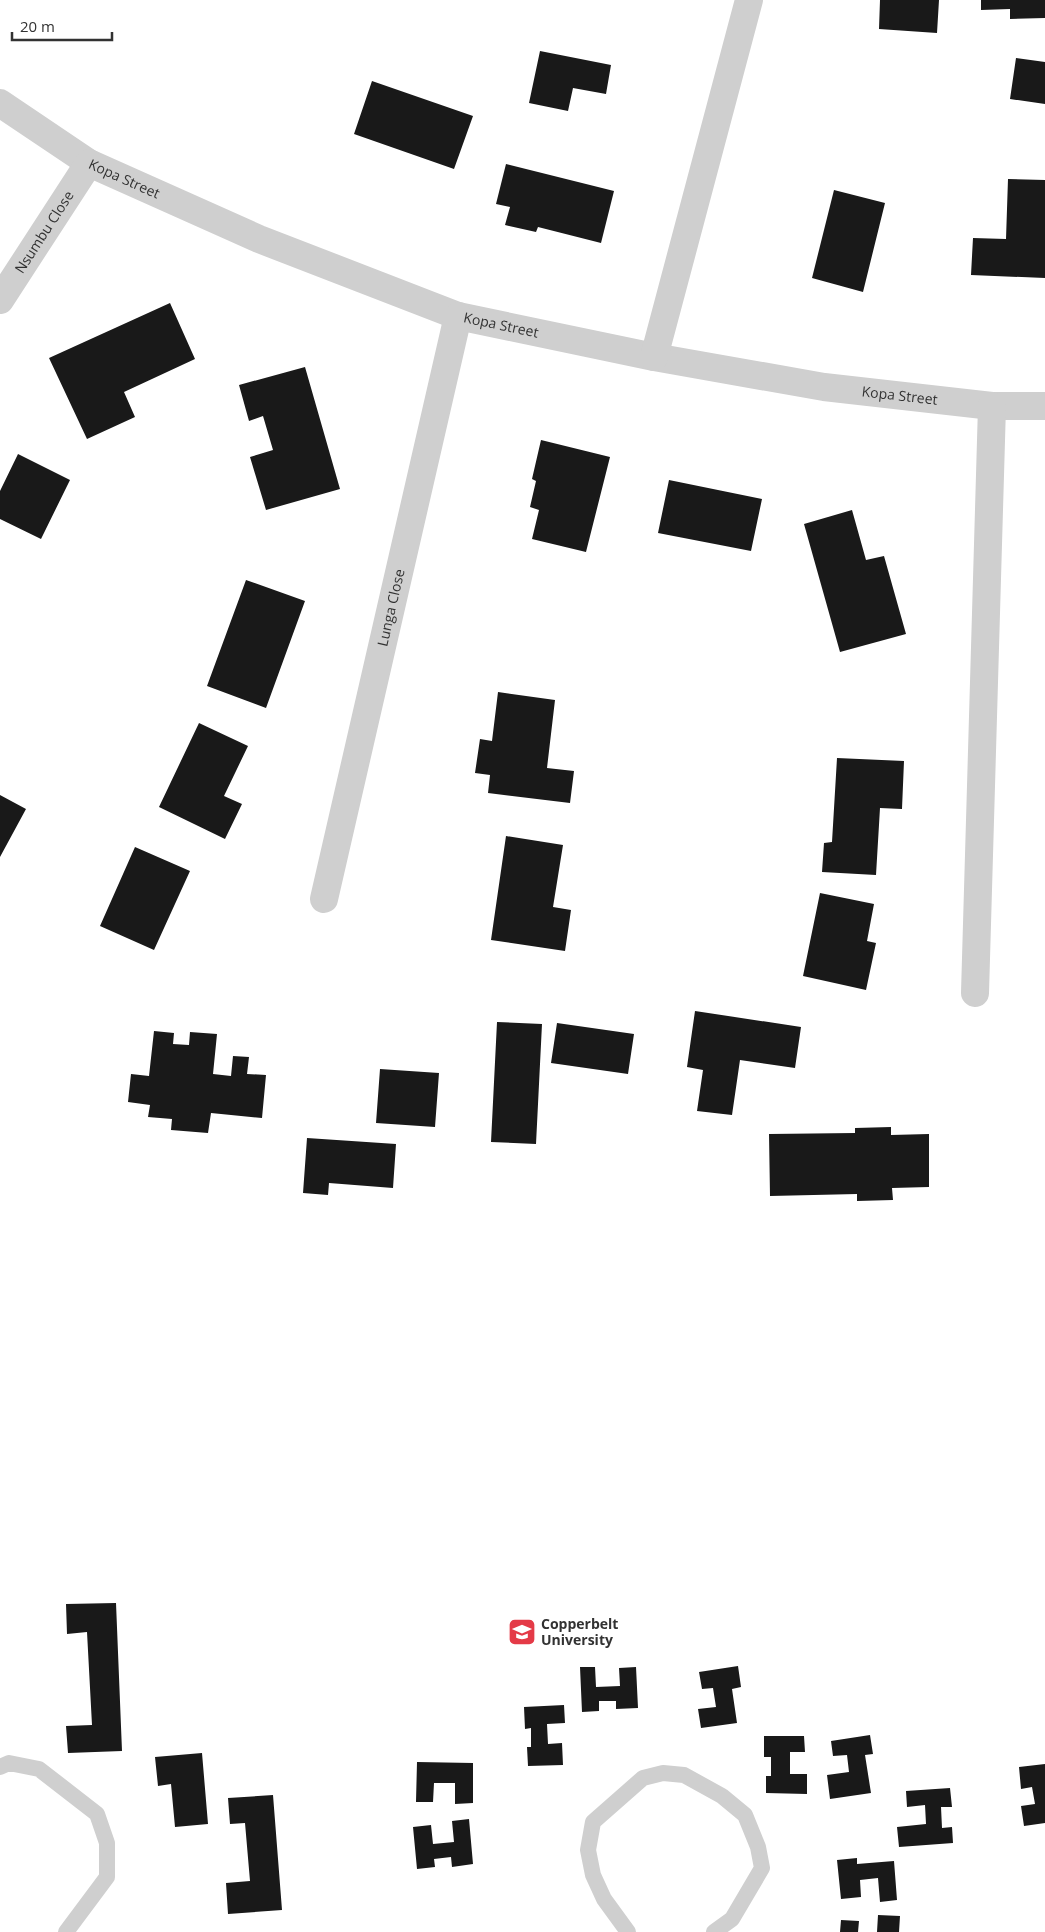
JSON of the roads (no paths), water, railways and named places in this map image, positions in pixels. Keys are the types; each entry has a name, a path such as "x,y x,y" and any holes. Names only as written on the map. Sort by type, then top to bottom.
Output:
{"street":[{"path":"654,357 749,0"},
{"name":"Kopa Street","path":"0,103 89,163 259,239 458,316 654,357 824,387 992,406 1045,406"},
{"name":"Nsumbu Close","path":"0,300 89,163"},
{"name":"Lunga Close","path":"324,899 458,316"},
{"path":"975,993 992,406"}],"lane":[{"path":"0,1767 9,1763 39,1769 97,1814 107,1843 107,1876 66,1932"},
{"path":"628,1932 604,1899 593,1875 588,1850 593,1822 642,1778 663,1773 684,1775 722,1796 745,1815 758,1847 762,1868 732,1919 714,1932"}],"place":[{"name":"Copperbelt University","path":"522,1632"}]}
